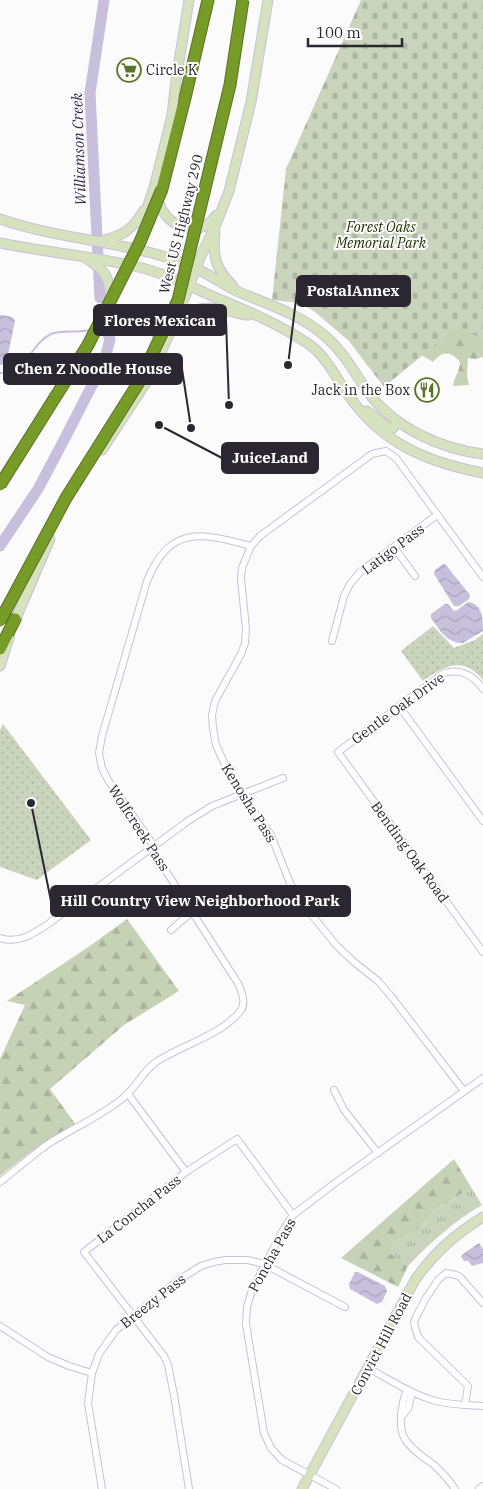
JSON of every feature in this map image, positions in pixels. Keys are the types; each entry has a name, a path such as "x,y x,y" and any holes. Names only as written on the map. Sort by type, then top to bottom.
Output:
{"highway":[{"name":"West US Highway 290","path":"0,485 88,345 140,242 162,189 208,0"},
{"name":"West US Highway 290","path":"0,621 66,498 139,382 178,300 230,85 243,0"},
{"path":"0,649 15,619"}],"main road":[{"path":"0,476 90,332 126,265 133,248 155,184 172,115 190,0"},
{"path":"0,666 15,619 44,551 84,479 149,378 177,318 221,211 229,190 251,102 268,0"},
{"path":"155,184 158,202 163,212 175,224 192,230 207,225 221,211"},
{"path":"99,241 114,238 132,228 150,199"},
{"path":"0,219 14,224 161,255 196,268 238,292 294,315 330,340 344,355 372,396 398,421 436,441 483,454"},
{"path":"216,222 215,260 219,270 238,292"},
{"path":"0,243 111,262 160,273 258,316 310,345 325,360 363,414 381,431 411,451 446,465 483,473"},
{"path":"85,258 96,265 107,276 110,284 110,296"},
{"path":"177,318 203,307 215,307 242,315 258,316"},
{"path":"282,328 294,315"},
{"path":"90,332 107,317 130,316 148,325 157,333 160,340 159,355"},
{"path":"354,402 390,428 394,428 398,421"},
{"name":"Convict Hill Road","path":"302,1489 412,1287 427,1263 450,1240 483,1217"}],"street":[{"name":"Kenosha Pass","path":"464,1091 391,996 378,981 337,946 298,898 271,835 241,794 226,767 216,745 212,728 212,715 215,701 238,660 245,643 246,628 241,579 242,568 251,546 260,536 372,454 386,451 396,458 483,577"},
{"name":"Latigo Pass","path":"332,641 344,596 350,584 361,571 437,515"},
{"name":"Wolfcreek Pass","path":"0,1182 43,1148 90,1120 128,1094 145,1070 158,1061 213,1032 231,1020 242,1009 244,999 240,985 157,857 150,840 108,780 102,768 99,753 102,736 153,565 163,552 176,542 193,536 221,538 251,546"},
{"path":"394,547 415,576"},
{"name":"Gentle Oak Drive","path":"338,752 444,673 451,671 467,674 478,682 483,689"},
{"path":"399,706 483,821"},
{"name":"Bending Oak Road","path":"338,752 483,952"},
{"path":"0,938 13,941 37,931 188,821 212,806 283,778"},
{"path":"171,930 193,911"},
{"name":"Poncha Pass","path":"336,1489 282,1460 271,1448 264,1433 246,1324 249,1298 256,1279 292,1216 335,1183 483,1078"},
{"path":"334,1090 344,1110 378,1153"},
{"path":"128,1094 186,1172"},
{"name":"La Concha Pass","path":"189,1489 168,1365 164,1356 134,1315 84,1252 186,1172 238,1139 292,1216"},
{"name":"Breezy Pass","path":"102,1489 88,1403 92,1373 98,1354 109,1338 134,1315 180,1280 201,1266 214,1262 248,1260 264,1264 345,1306"},
{"path":"465,1405 468,1386 418,1338 414,1322 426,1298 438,1280 446,1273 460,1277 483,1303"},
{"path":"0,1326 48,1357 68,1366 92,1373"},
{"path":"368,1368 410,1391 434,1400 483,1406"},
{"path":"410,1391 403,1402 401,1430 405,1440 437,1467 455,1489"},
{"path":"479,1489 483,1486"}],"green space":[{"name":"Forest Oaks Memorial Park","path":"361,0 483,0 483,339 457,327 384,387 349,341 315,312 300,303 272,300 286,169"},
{"path":"483,290 483,357 468,358 467,376 469,385 453,386 460,362 453,355 443,354 433,362 420,354"},
{"path":"433,626 454,648 475,640 483,634 483,680 476,672 461,665 438,671 423,681 401,651"},
{"path":"3,724 91,840 37,880 0,867 0,730"},
{"path":"127,919 179,991 124,1025 50,1089 76,1125 32,1151 0,1176 0,1059 25,1005 7,1001"},
{"path":"454,1159 471,1187 436,1209 412,1236 397,1240 389,1253 408,1266 398,1287 341,1258"},
{"path":"471,1187 482,1205 443,1233 408,1266 388,1253 397,1240 412,1236 436,1209"}],"water":[{"path":"0,315 11,317 15,321 6,364 0,365"},
{"path":"445,564 470,595 469,599 459,606 454,606 434,574 435,570"},
{"path":"468,602 473,603 479,609 482,617 483,631 463,643 452,641 441,631 431,618 431,614 445,604 448,604 456,611"},
{"path":"479,1243 483,1249 483,1263 472,1266 461,1257"},
{"path":"355,1272 385,1286 387,1291 382,1302 377,1304 350,1289 349,1284"}],"waterway":[{"name":"Williamson Creek","path":"100,298 90,93 104,0"},
{"name":"Williamson Creek","path":"0,546 38,489 104,362 110,339 104,325"},
{"path":"0,373 16,369 51,334 90,330"}],"place":[{"name":"Circle K","path":"129,70"},
{"name":"PostalAnnex","path":"288,365"},
{"name":"Jack in the Box","path":"427,390"},
{"name":"Flores Mexican","path":"229,405"},
{"name":"JuiceLand","path":"159,425"},
{"name":"Chen Z Noodle House","path":"191,428"},
{"name":"Hill Country View Neighborhood Park","path":"31,803"}]}
